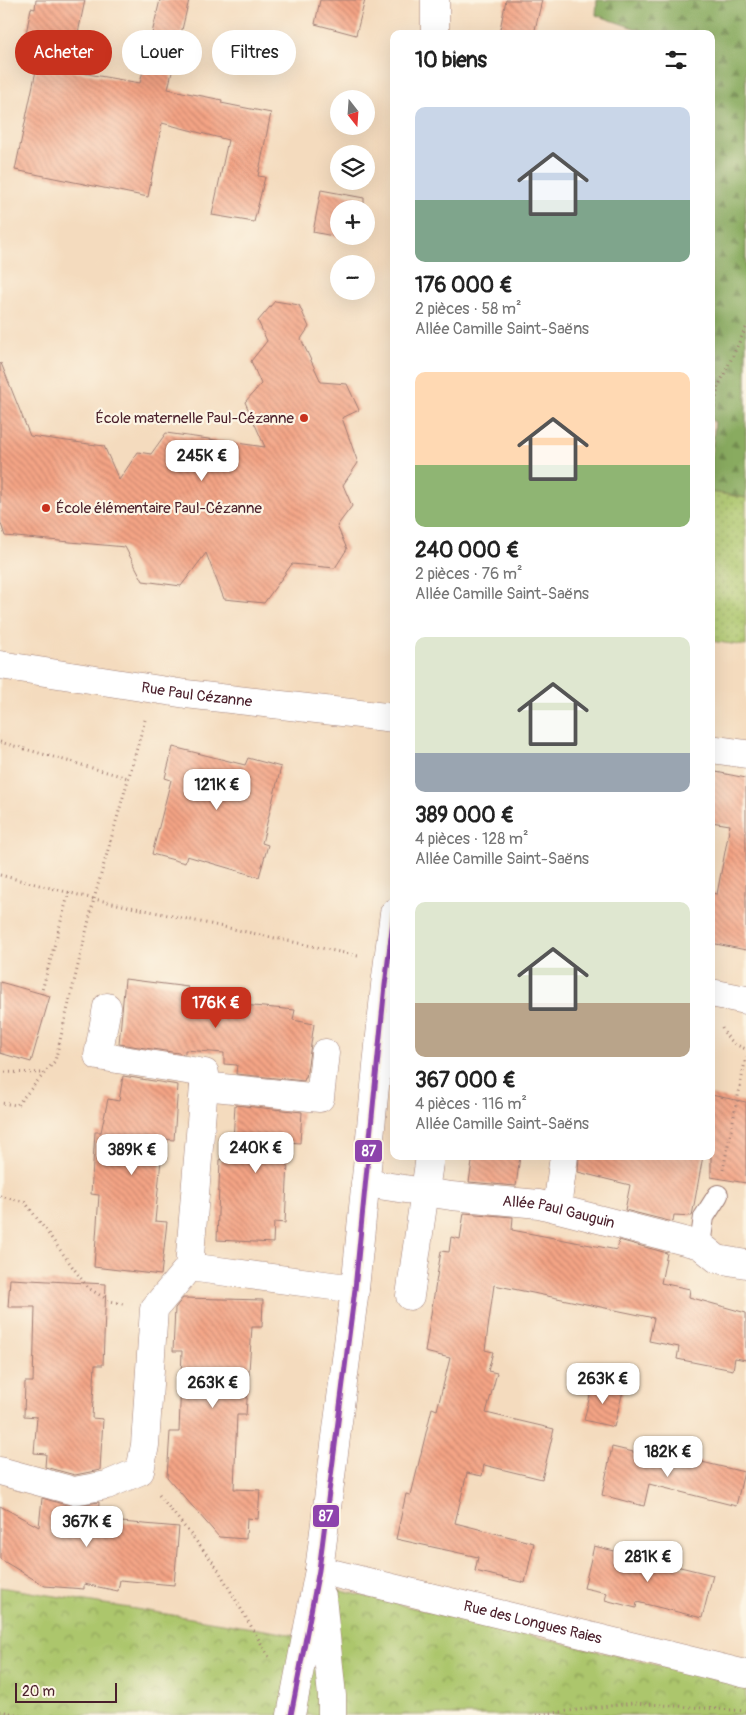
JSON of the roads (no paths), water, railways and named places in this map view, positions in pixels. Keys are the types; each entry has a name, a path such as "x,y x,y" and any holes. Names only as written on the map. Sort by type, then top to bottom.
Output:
{"street":[{"path":"435,0 435,30"},
{"name":"Rue Paul Cézanne","path":"0,665 186,694 390,718"},
{"path":"715,750 746,754"},
{"path":"291,1715 319,1570 355,1289 390,941"},
{"path":"715,994 746,1000"},
{"path":"0,1471 74,1491 107,1485 140,1471 145,1445 154,1309 189,1267 205,1073 98,1056 107,1007"},
{"path":"204,1086 320,1098 325,1053"},
{"path":"410,1296 429,1160"},
{"path":"557,1208 563,1160"},
{"name":"Allée Paul Gauguin","path":"365,1183 451,1196 539,1204 700,1245 717,1259 746,1264"},
{"path":"189,1267 355,1289"},
{"path":"319,1570 332,1696 332,1715"},
{"name":"Rue des Longues Raies","path":"319,1570 746,1674"}],"lane":[{"path":"700,1245 704,1217 718,1195"}],"place":[{"name":"École maternelle Paul-Cézanne","path":"304,418"},
{"name":"École élémentaire Paul-Cézanne","path":"46,508"}]}
